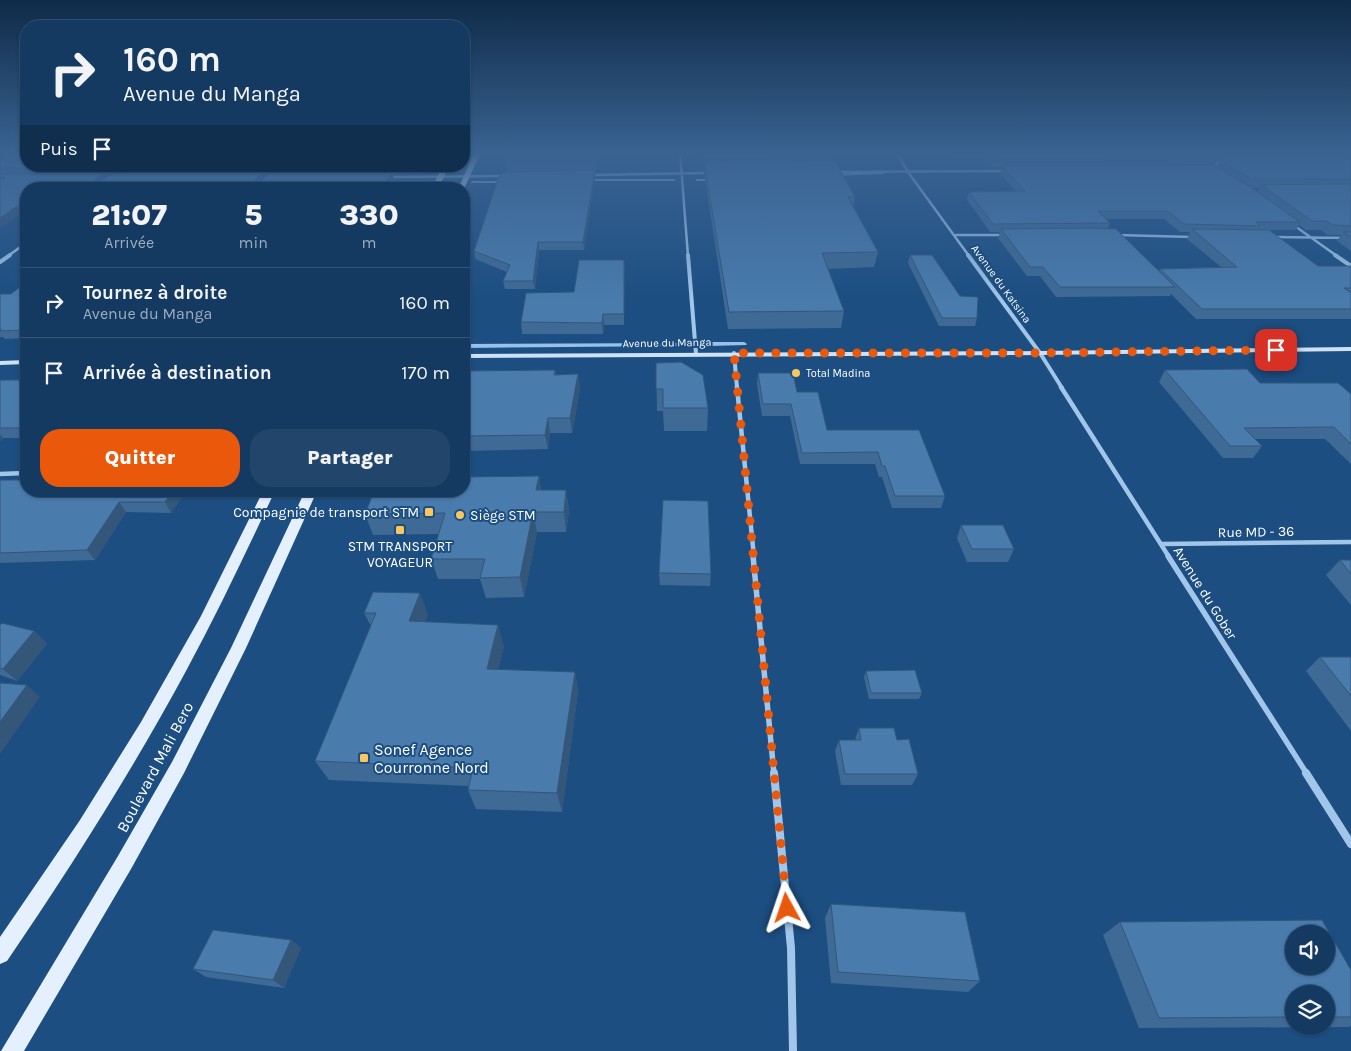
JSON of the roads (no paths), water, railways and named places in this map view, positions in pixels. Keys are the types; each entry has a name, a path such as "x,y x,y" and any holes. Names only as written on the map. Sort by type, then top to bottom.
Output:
{"main road":[{"name":"Boulevard Mali Bero","path":"0,954 39,898 112,785 167,692 266,497"},
{"name":"Boulevard Mali Bero","path":"12,1051 110,889 175,771 228,670 308,497"}],"street":[{"path":"684,201 696,354"},
{"name":"Avenue du Katsina","path":"930,201 1040,353"},
{"path":"1287,220 1351,266"},
{"path":"956,235 1012,235"},
{"path":"1107,235 1203,237"},
{"path":"1272,238 1351,238"},
{"path":"0,262 20,247"},
{"name":"Avenue du Manga","path":"470,356 734,353 1040,353 1351,349"},
{"path":"734,353 791,948 793,1051"},
{"name":"Avenue du Gober","path":"1040,353 1351,844"},
{"path":"0,362 20,362"},
{"path":"0,474 20,473"},
{"name":"Rue MD - 36","path":"1161,544 1351,542"}],"waterway":[{"path":"709,344 744,344"},
{"path":"470,346 681,345"}],"place":[{"name":"Total Madina","path":"796,373"},
{"name":"Compagnie de transport STM","path":"429,512"},
{"name":"Siège STM","path":"460,515"},
{"name":"STM TRANSPORT VOYAGEUR","path":"400,530"},
{"name":"Sonef Agence Courronne Nord","path":"364,758"}]}
